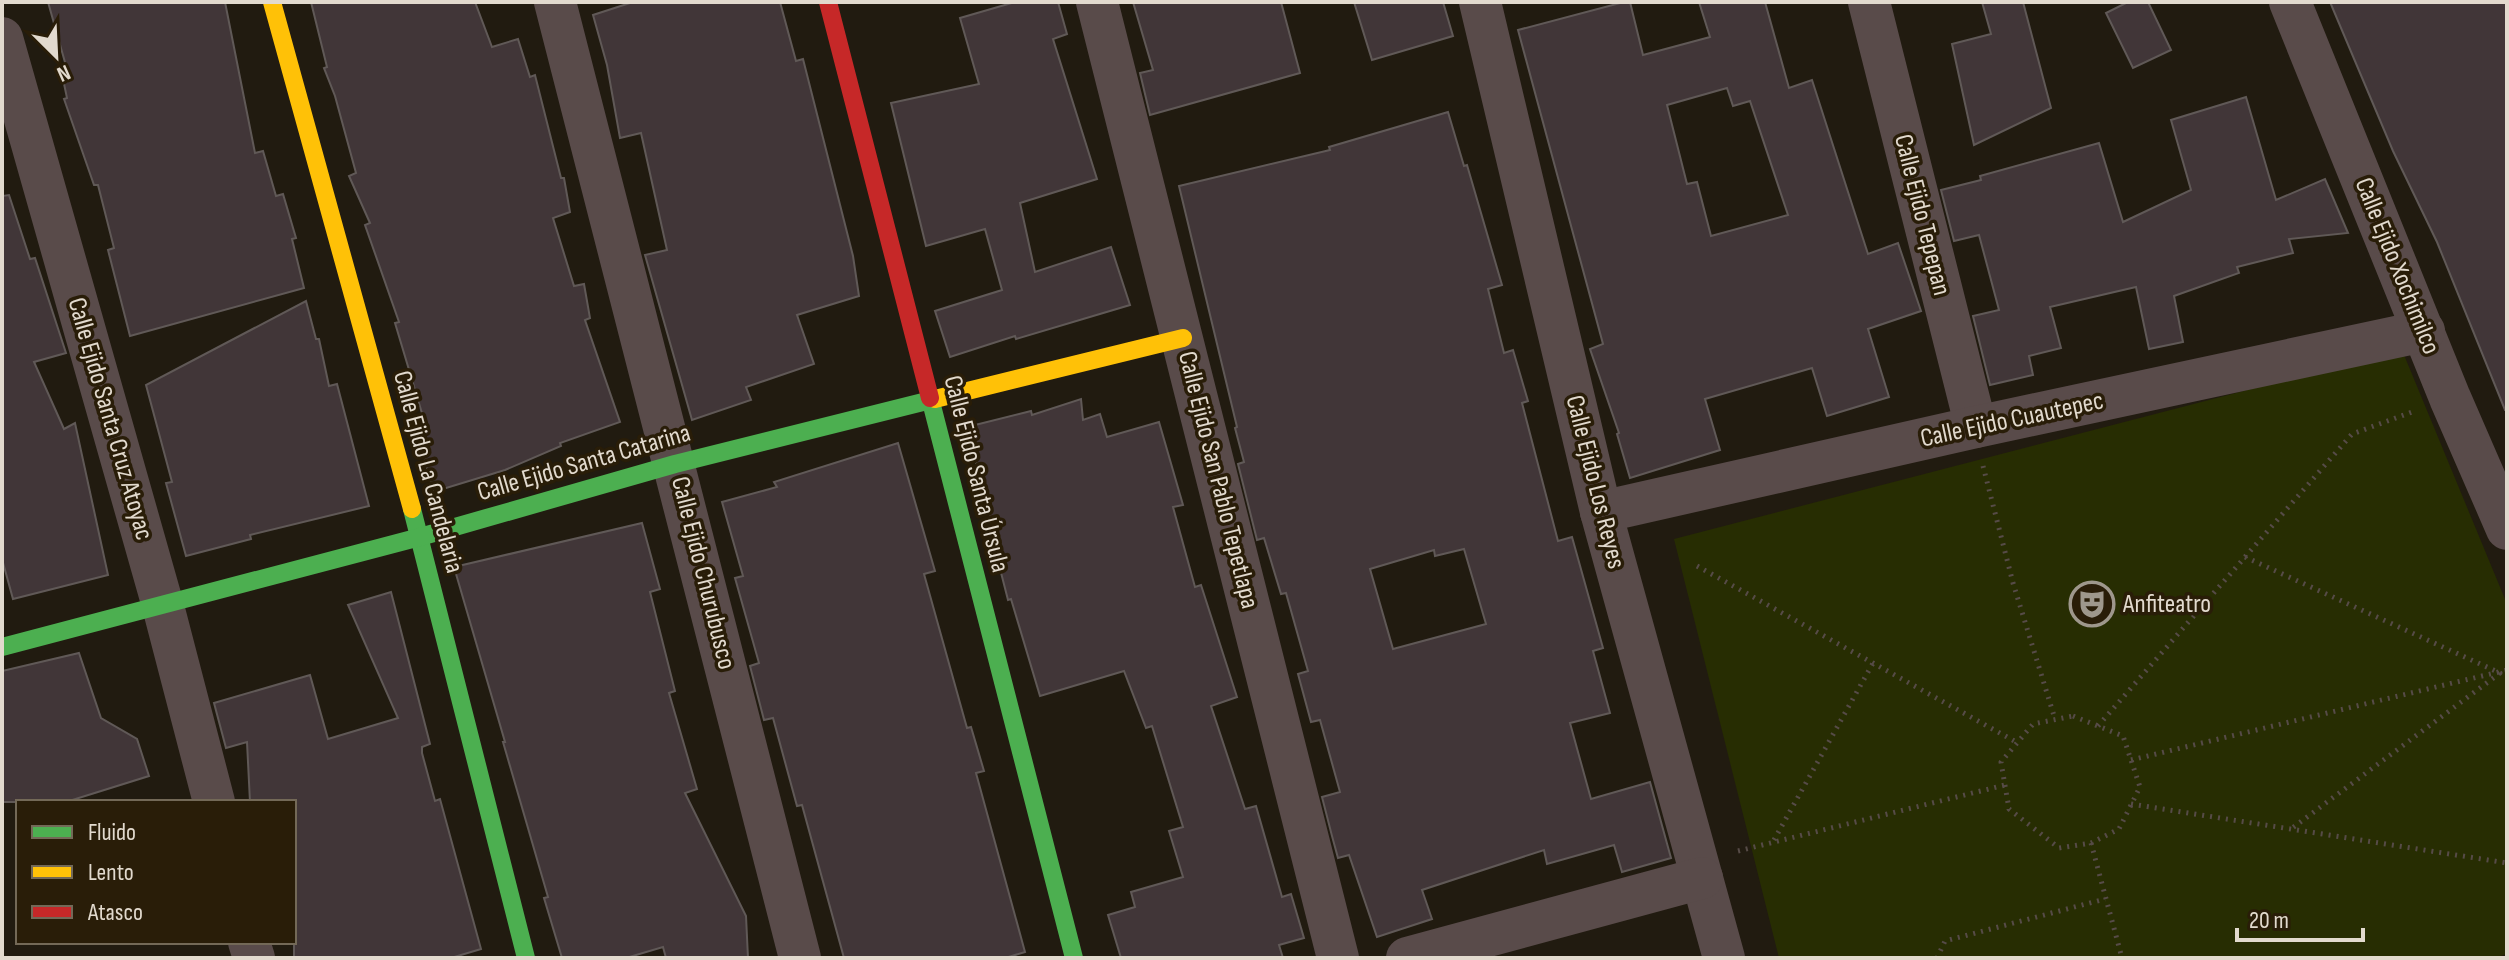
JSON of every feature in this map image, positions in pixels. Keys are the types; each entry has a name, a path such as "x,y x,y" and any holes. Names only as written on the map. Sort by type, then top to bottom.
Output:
{"street":[{"name":"Calle Ejido La Candelaria","path":"272,2 420,537 526,958"},
{"name":"Calle Ejido Churubusco","path":"555,2 800,958"},
{"name":"Calle Ejido Santa Úrsula","path":"828,2 1074,958"},
{"name":"Calle Ejido San Pablo Tepetlapa","path":"1097,2 1338,958"},
{"name":"Calle Ejido Los Reyes","path":"1480,2 1601,512 1724,958"},
{"name":"Calle Ejido Tepepan","path":"1869,2 1976,427"},
{"name":"Calle Ejido Xochimilco","path":"2290,2 2450,398 2507,529"},
{"name":"Calle Ejido Santa Cruz Atoyac","path":"2,38 163,606 213,800"},
{"name":"Calle Ejido Cuautepec","path":"1601,512 1976,427 2424,331"},
{"name":"Calle Ejido Santa Catarina","path":"2,647 420,537 675,464 1183,338"},
{"path":"1407,958 1700,870"}],"path":[{"path":"2098,726 2352,434 2450,398"},
{"path":"1976,427 1984,473 2013,583 2055,719"},
{"path":"2245,557 2500,673"},
{"path":"1697,566 2018,743"},
{"path":"1773,842 1873,663"},
{"path":"2131,760 2507,670"},
{"path":"2291,829 2500,673"},
{"path":"2073,716 2098,726 2123,736 2140,787 2119,829 2091,843 2059,848 2009,809 2001,762 2033,724 2073,716"},
{"path":"1700,870 1773,842 2005,785"},
{"path":"2131,804 2507,863"},
{"path":"2091,843 2122,958"},
{"path":"1937,958 1945,941 2105,899"}],"green space":[{"path":"2402,350 2507,604 2507,954 2494,958 1779,958 1674,539"}],"building":[{"path":"48,2 225,2 255,153 263,151 276,196 283,194 296,238 292,239 304,288 130,336 108,250 114,248 98,185 94,185 64,99 67,98 62,74 68,73"},
{"path":"311,2 475,2 492,47 518,39 530,77 535,75 561,178 564,178 570,212 553,218 574,286 584,284 590,318 585,320 620,422 560,443 561,446 505,470 433,492 418,432 427,430 395,323 399,322 365,225 370,223 349,176 356,173 324,68 327,67"},
{"path":"633,2 780,2 796,61 803,59 853,256 859,296 797,315 814,364 746,387 751,400 692,420 645,255 667,250 641,133 620,138 607,65 593,15"},
{"path":"1015,2 1058,2 1067,34 1053,39 1097,179 1020,203 1035,272 1111,247 1130,305 950,357 935,311 1002,290 985,229 926,246 891,103 979,84 960,18"},
{"path":"1133,2 1281,2 1300,73 1150,115 1140,73 1153,70"},
{"path":"1354,2 1443,2 1453,36 1372,60"},
{"path":"1630,2 1643,55 1710,37 1699,2 1765,2 1789,88 1812,80 1868,254 1898,243 1921,311 1868,329 1889,397 1827,416 1812,368 1705,399 1720,450 1630,478 1619,433 1590,349 1603,344 1518,30","holes":["1727,88 1733,106 1750,101 1788,215 1711,236 1697,182 1687,184 1667,105"]},
{"path":"1982,2 2023,2 2051,108 1974,145 1952,44 1991,34"},
{"path":"2128,2 2148,2 2171,50 2133,68 2106,13"},
{"path":"2330,2 2507,2 2507,410 2437,242 2393,151"},
{"path":"2246,97 2276,200 2325,179 2348,233 2289,239 2293,253 2237,267 2239,273 2174,296 2183,342 2149,349 2136,287 2050,307 2061,348 2029,356 2033,375 1990,385 1973,316 1999,310 1979,235 1954,241 1941,190 2099,143 2123,222 2191,190 2171,120"},
{"path":"1448,112 1502,285 1488,289 1504,353 1513,350 1528,401 1522,403 1558,541 1572,537 1603,648 1593,651 1610,713 1570,723 1591,799 1650,782 1671,858 1622,872 1614,845 1547,864 1544,850 1422,890 1432,919 1377,937 1349,855 1338,858 1332,836 1322,797 1340,792 1320,720 1311,722 1298,674 1308,671 1286,593 1281,594 1264,538 1257,540 1238,464 1244,462 1237,427 1179,186 1330,150 1329,147","holes":["1464,549 1486,624 1393,649 1370,569 1434,550 1435,556"]},
{"path":"9,195 30,259 35,258 66,353 34,362 64,429 75,423 108,575 13,599 2,559 2,196"},
{"path":"306,301 316,339 319,339 329,386 337,384 369,506 250,535 251,539 186,556 166,483 172,482 146,385"},
{"path":"1081,399 1083,420 1100,414 1107,437 1159,422 1183,505 1173,507 1195,587 1201,585 1237,697 1211,706 1245,809 1256,806 1282,897 1291,894 1304,938 1279,945 1283,958 1121,958 1108,915 1135,907 1131,892 1183,877 1169,831 1183,827 1152,726 1146,728 1124,671 1040,696 1011,599 1008,600 996,553 1002,552 991,522 967,427 1031,411 1032,415"},
{"path":"898,443 935,571 924,574 967,728 971,727 984,771 976,773 1025,952 1005,958 844,958 802,805 797,806 773,718 764,720 750,666 759,663 735,578 743,576 722,502 777,487 774,482"},
{"path":"642,523 660,589 650,592 675,691 669,693 697,789 685,793 746,916 748,958 666,958 663,947 626,958 562,958 544,898 548,897 454,567"},
{"path":"391,592 430,744 422,747 422,753 435,801 440,799 481,949 451,958 294,958 296,800 250,800 247,742 226,748 214,703 310,675 328,739 398,718 348,605"},
{"path":"79,653 101,718 137,739 149,776 72,800 2,802 2,671"}],"traffic: fast":[{"path":"930,398 1074,958"},
{"path":"2,647 420,537 675,464 935,399"},
{"path":"412,509 526,958"}],"traffic: slow":[{"path":"272,2 412,509"},
{"path":"935,399 1183,338"}],"traffic: jam":[{"path":"828,2 930,398"}],"place":[{"name":"Anfiteatro","path":"2092,604"}]}
